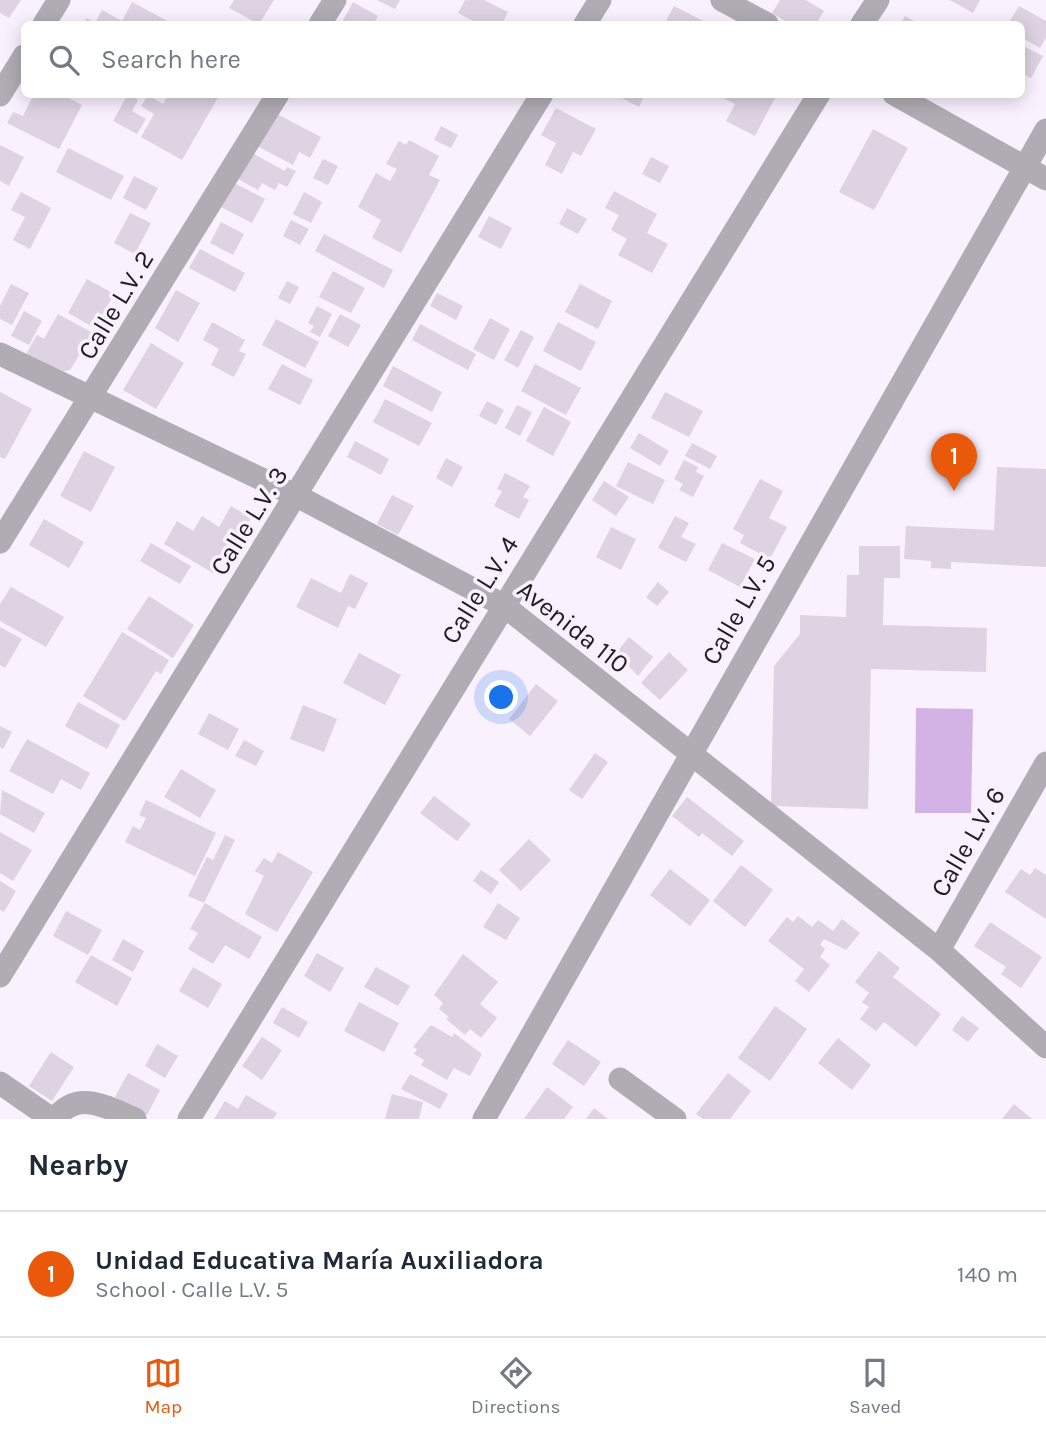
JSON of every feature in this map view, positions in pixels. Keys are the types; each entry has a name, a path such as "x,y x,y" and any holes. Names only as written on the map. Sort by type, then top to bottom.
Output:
{"street":[{"path":"46,21 60,0"},
{"path":"322,21 335,0"},
{"path":"587,21 600,0"},
{"path":"722,0 761,21"},
{"path":"864,21 878,0"},
{"path":"0,95 21,61"},
{"name":"Calle L.V. 2","path":"0,542 92,398 276,98"},
{"name":"Calle L.V. 3","path":"0,976 298,496 540,98"},
{"name":"Calle L.V. 4","path":"190,1118 817,98"},
{"path":"901,98 1046,179"},
{"name":"Calle L.V. 5","path":"484,1119 1046,130"},
{"name":"Avenida 110","path":"0,354 298,496 503,605 689,755 939,950 1046,1047"},
{"name":"Calle L.V. 6","path":"939,950 1046,763"},
{"path":"620,1079 675,1119"},
{"path":"0,1083 53,1119 61,1111 85,1102 97,1102 135,1119"}],"shaded area":[{"path":"916,708 973,709 971,813 915,813"}],"building":[{"path":"0,0 21,0 9,18 0,13"},
{"path":"234,0 274,0 261,21 253,21 229,8"},
{"path":"377,0 400,0 395,9"},
{"path":"465,0 484,0 508,12 504,21 473,21 458,13"},
{"path":"780,0 806,0 824,11 818,21 785,21 772,13"},
{"path":"950,0 980,0 973,13"},
{"path":"132,2 167,21 122,21"},
{"path":"353,2 378,16 375,21 343,21"},
{"path":"674,6 703,21 666,21"},
{"path":"1019,6 1046,21 1046,38 1040,48 1025,39 1025,21 1010,21"},
{"path":"102,10 122,21 96,21"},
{"path":"905,16 914,21 902,21"},
{"path":"1025,47 1043,56 1031,78 1025,75"},
{"path":"32,98 69,98 82,105 59,149 7,123 13,112 23,116"},
{"path":"126,98 138,100 132,111 146,119 137,134 113,121"},
{"path":"146,98 153,98 163,104 167,98 218,98 182,160 141,137 154,114 141,106"},
{"path":"622,98 643,98 639,107"},
{"path":"724,98 775,98 755,136 726,121 735,104"},
{"path":"556,108 596,129 581,156 573,152 562,174 545,165 556,143 541,135"},
{"path":"273,112 321,137 310,158 299,152 293,165 255,145"},
{"path":"441,126 458,135 451,148 434,140"},
{"path":"873,129 908,148 874,210 839,192"},
{"path":"409,140 439,156 429,175 440,180 401,253 372,238 381,220 358,207 376,173 390,181 397,169 386,164 399,141 406,145"},
{"path":"0,145 24,157 9,186 0,181"},
{"path":"68,148 124,176 111,200 56,172"},
{"path":"252,153 285,171 287,167 296,171 287,187 279,183 275,190 262,183 258,190 238,179"},
{"path":"651,157 669,166 660,183 642,174"},
{"path":"323,159 338,166 328,185 313,178"},
{"path":"134,176 158,188 146,210 123,198"},
{"path":"232,182 265,199 252,223 219,206"},
{"path":"614,191 657,214 647,233 668,244 652,273 618,255 627,239 611,230 619,215 605,208"},
{"path":"21,192 51,208 30,249 13,240 25,217 11,210"},
{"path":"304,192 322,202 311,223 293,214"},
{"path":"567,208 587,219 578,234 559,224"},
{"path":"130,213 151,223 135,254 114,243"},
{"path":"489,216 512,228 501,249 478,237"},
{"path":"291,220 309,229 300,245 283,236"},
{"path":"221,222 244,234 233,255 210,243"},
{"path":"324,234 393,270 384,288 315,251"},
{"path":"200,249 245,273 235,292 189,268"},
{"path":"333,271 365,288 351,313 319,297"},
{"path":"87,279 114,294 95,328 68,313"},
{"path":"287,281 299,287 290,304 278,298"},
{"path":"11,284 29,293 12,325 0,319 0,306"},
{"path":"580,284 612,301 598,329 565,312"},
{"path":"176,290 200,303 178,342 155,328"},
{"path":"437,293 463,306 456,320 430,306"},
{"path":"317,306 332,314 320,337 310,332 314,326 308,323"},
{"path":"24,311 42,321 29,345 11,336"},
{"path":"58,314 93,333 70,370 60,372 26,354 37,335 44,339"},
{"path":"340,314 361,325 348,347 328,336"},
{"path":"490,318 510,329 494,360 473,349"},
{"path":"276,319 319,342 305,368 262,345"},
{"path":"212,322 245,340 239,351 246,354 234,377 211,365 219,349 203,340"},
{"path":"558,322 596,342 581,371 543,351"},
{"path":"420,324 476,354 468,370 412,340"},
{"path":"521,330 534,337 518,368 504,360"},
{"path":"151,343 184,363 156,409 123,390"},
{"path":"282,364 313,380 300,405 268,389"},
{"path":"535,364 581,388 566,415 521,391"},
{"path":"393,366 442,392 432,412 383,386"},
{"path":"0,392 32,409 5,459 0,457"},
{"path":"665,392 703,411 689,437 651,418"},
{"path":"385,399 432,423 419,446 373,422"},
{"path":"487,401 504,410 496,425 479,416"},
{"path":"517,405 532,412 520,436 505,428"},
{"path":"544,407 571,422 553,456 526,441"},
{"path":"639,433 669,451 660,466 630,448"},
{"path":"355,441 389,459 381,475 347,457"},
{"path":"692,443 717,456 710,469 685,456"},
{"path":"84,451 115,467 91,512 60,496"},
{"path":"446,458 463,467 452,487 436,478"},
{"path":"684,460 698,467 696,472 704,476 693,497 679,490 683,484 674,479"},
{"path":"628,462 665,480 653,504 616,486"},
{"path":"997,467 1046,469 1046,567 951,562 951,569 931,568 931,561 904,559 906,526 994,530"},
{"path":"505,473 530,486 523,497 529,500 519,519 494,506 502,491 497,489"},
{"path":"760,479 783,491 769,518 787,527 770,559 740,543 744,535 733,529"},
{"path":"604,481 629,497 616,516 592,500"},
{"path":"392,495 414,506 398,535 377,524"},
{"path":"231,506 251,518 226,561 222,559 213,573 164,544 177,521 193,531 202,516 219,527"},
{"path":"675,516 689,523 681,537 696,544 686,562 658,548"},
{"path":"44,519 84,542 69,568 29,545"},
{"path":"611,527 636,539 621,570 596,557"},
{"path":"151,543 191,566 180,584 140,561"},
{"path":"722,543 755,559 740,587 708,570"},
{"path":"859,546 900,546 900,578 884,578 883,625 987,628 986,672 871,669 868,809 771,806 774,666 800,634 800,615 846,617 847,575 859,575"},
{"path":"350,574 368,583 355,609 348,606 338,628 296,607 311,578 341,593"},
{"path":"658,582 669,592 657,606 646,597"},
{"path":"11,587 64,617 46,647 0,621 0,604"},
{"path":"149,596 194,625 173,658 127,629"},
{"path":"0,627 22,639 5,668 0,665"},
{"path":"122,632 169,660 161,674 156,671 125,721 83,696"},
{"path":"629,637 653,657 638,676 616,653"},
{"path":"669,652 688,670 660,700 641,683"},
{"path":"359,653 401,675 385,705 343,683"},
{"path":"536,684 558,701 530,736 509,719"},
{"path":"78,702 120,725 107,749 65,726"},
{"path":"303,705 337,719 324,752 290,739"},
{"path":"209,713 239,729 228,750 198,734"},
{"path":"0,726 12,732 3,749 0,747"},
{"path":"27,739 90,773 81,790 61,779 53,794 9,771"},
{"path":"244,740 264,751 256,766 235,756"},
{"path":"595,753 608,762 582,799 569,790"},
{"path":"181,769 216,790 200,818 164,797"},
{"path":"2,790 45,813 34,833 0,814"},
{"path":"434,796 471,824 457,841 420,813"},
{"path":"687,797 744,841 732,856 702,833 699,837 672,816"},
{"path":"146,800 216,833 195,876 125,842 133,826 140,830 146,818 139,815"},
{"path":"0,832 32,850 13,881 0,873"},
{"path":"225,835 235,840 204,903 188,896 207,857 213,860"},
{"path":"529,839 551,860 521,891 499,870"},
{"path":"278,852 313,872 277,932 245,914 264,876 255,871 264,858 272,863"},
{"path":"741,865 773,890 745,927 713,901"},
{"path":"1035,868 1046,875 1046,919 1005,892 1021,869 1030,875"},
{"path":"670,869 710,900 690,926 650,895"},
{"path":"481,870 499,882 491,894 473,881"},
{"path":"0,881 16,891 4,912 0,910"},
{"path":"205,903 262,937 249,959 225,945 213,964 188,949 198,933 190,929"},
{"path":"498,903 520,918 506,940 483,927"},
{"path":"66,911 102,930 88,955 53,936"},
{"path":"798,916 812,927 818,920 833,931 842,919 860,933 846,950 824,939 820,945 825,949 820,957 830,965 809,992 795,981 804,969 768,941 787,917 793,922"},
{"path":"990,922 1042,957 1021,988 1001,974 1006,967 974,946"},
{"path":"123,939 144,951 133,972 112,960"},
{"path":"879,951 900,968 893,977 941,1014 916,1047 884,1022 876,1031 860,1019 869,1007 862,1002 869,993 855,982"},
{"path":"317,953 344,968 330,992 304,976"},
{"path":"463,954 498,982 480,1004 497,1018 481,1038 470,1029 465,1035 446,1019 449,1017 439,1009 443,1003 434,995"},
{"path":"91,955 132,978 117,1006 75,982"},
{"path":"193,967 222,984 208,1008 179,991"},
{"path":"376,967 410,986 398,1006 364,987"},
{"path":"359,1002 399,1023 384,1052 344,1031"},
{"path":"775,1006 807,1029 770,1081 738,1058"},
{"path":"282,1007 308,1022 299,1038 273,1023"},
{"path":"962,1016 979,1028 968,1042 952,1030"},
{"path":"431,1025 452,1037 454,1033 482,1054 470,1076 454,1068 447,1080 421,1065 424,1060 414,1054 417,1049 413,1047"},
{"path":"262,1037 282,1050 262,1080 242,1066"},
{"path":"838,1038 871,1065 852,1090 818,1063"},
{"path":"568,1040 601,1062 584,1086 552,1064"},
{"path":"157,1044 178,1056 165,1078 145,1066"},
{"path":"51,1052 74,1067 52,1101 29,1086"},
{"path":"128,1073 160,1090 147,1115 115,1097"},
{"path":"728,1073 751,1091 730,1119 703,1119 696,1114"},
{"path":"410,1074 448,1094 440,1109 401,1089"},
{"path":"547,1087 573,1107 564,1119 524,1119"},
{"path":"392,1094 423,1102 419,1119 385,1119"},
{"path":"246,1095 277,1113 273,1119 214,1119 225,1101 238,1109"},
{"path":"1014,1104 1032,1119 1002,1119"},
{"path":"594,1108 608,1119 586,1119"}],"place":[{"name":"Unidad Educativa María Auxiliadora","path":"954,491"}]}
